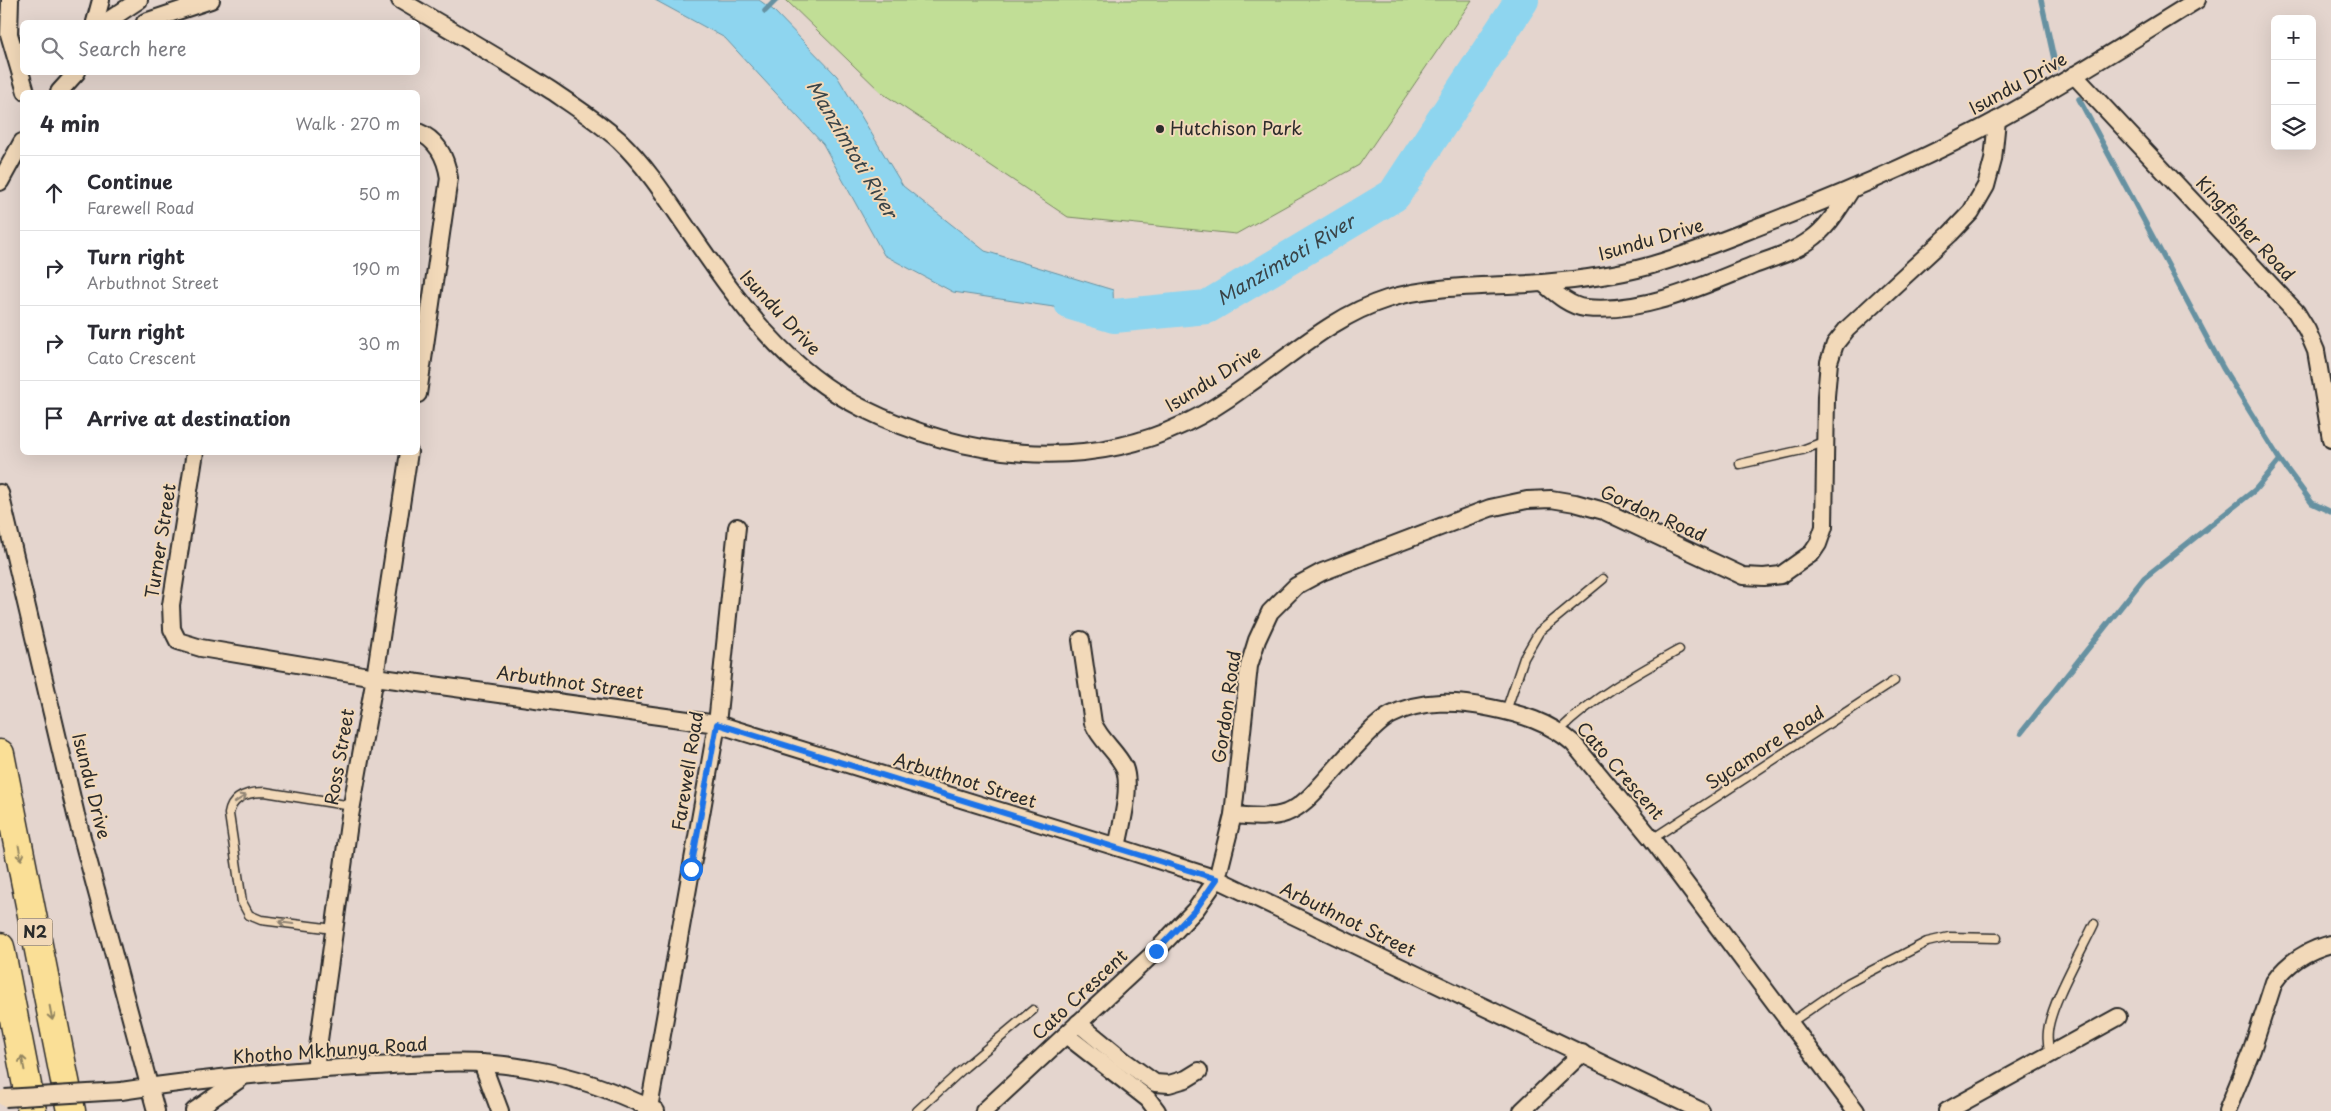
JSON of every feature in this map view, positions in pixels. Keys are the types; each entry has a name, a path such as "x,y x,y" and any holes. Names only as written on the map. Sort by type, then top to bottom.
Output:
{"highway":[{"name":"N2","path":"0,754 71,1111"},
{"name":"N2","path":"0,947 32,1111"}],"street":[{"path":"10,0 9,34 20,72"},
{"path":"96,20 101,0"},
{"path":"109,20 139,0"},
{"path":"151,20 211,0"},
{"name":"Isundu Drive","path":"400,0 501,58 580,110 620,141 658,185 728,289 790,360 824,385 859,407 947,441 979,448 1022,453 1092,451 1132,444 1185,424 1244,388 1334,323 1386,300 1422,291 1457,287 1542,283 1601,276 1646,267 1698,250 1851,190 1997,120 2197,0"},
{"path":"425,0 434,21"},
{"path":"21,75 25,90"},
{"path":"61,90 74,75"},
{"name":"Kingfisher Road","path":"2074,75 2296,312 2307,330 2316,352 2331,439"},
{"name":"Gordon Road","path":"1217,879 1233,815 1249,666 1257,640 1270,612 1296,586 1322,572 1490,508 1535,500 1551,499 1576,503 1604,512 1743,576 1764,577 1781,575 1812,553 1824,527 1830,362 1835,344 1847,329 1950,234 1971,212 1986,186 1993,160 1997,120"},
{"path":"420,133 433,140 440,149 448,166 449,178 420,380"},
{"path":"0,182 20,146"},
{"name":"Isundu Drive","path":"1542,283 1564,300 1583,308 1611,308 1645,303 1687,291 1793,250 1809,241 1823,230 1851,190"},
{"name":"Turner Street","path":"174,636 171,606 195,455"},
{"name":"Ross Street","path":"316,1069 352,806 375,677 409,455"},
{"name":"Isundu Drive","path":"0,493 76,815 156,1111"},
{"name":"Farewell Road","path":"653,1109 717,724 736,527"},
{"name":"Arbuthnot Street","path":"174,636 178,641 201,648 375,677 717,724 1117,847 1217,879 1701,1111"},
{"path":"1081,640 1093,723 1098,734 1121,762 1127,780 1117,847"},
{"name":"Cato Crescent","path":"1233,815 1267,817 1285,813 1301,806 1358,745 1389,716 1419,704 1475,705 1524,715 1559,731 1573,744 1652,839 1856,1111"},
{"name":"Cato Crescent","path":"993,1108 1078,1023 1156,951 1196,909 1217,879"},
{"path":"2227,1111 2252,1050 2274,982 2280,972 2314,948 2331,944"},
{"path":"1947,1111 2118,1017"},
{"path":"1078,1023 1123,1060 1155,1083 1169,1084 1186,1079 1199,1071"},
{"path":"1066,1035 1148,1099 1157,1111"},
{"path":"1522,1111 1582,1053"},
{"path":"482,1063 500,1111"},
{"name":"Khotho Mkhunya Road","path":"3,1098 122,1091 316,1069 482,1063 532,1069 581,1082 625,1096 653,1109"},
{"path":"194,1111 244,1077"}],"lane":[{"path":"1740,464 1802,450 1826,442"},
{"path":"1506,711 1524,658 1539,632 1603,578"},
{"path":"1559,731 1582,710 1614,686 1679,650"},
{"name":"Sycamore Road","path":"1652,839 1894,681"},
{"path":"334,929 261,920 249,915 242,902 229,814 236,800 254,792 274,793 352,806"},
{"path":"2050,1054 2047,1041 2054,1009 2094,924"},
{"path":"1789,1024 1848,983 1927,942 1948,937 1997,938"},
{"path":"917,1111 1034,1010"}],"green space":[{"name":"Hutchison Park","path":"786,0 1472,0 1359,165 1236,234 1068,217 882,93"}],"water":[{"path":"655,0 759,0 773,10 837,76 903,186 985,251 1113,290 1114,316 953,292 884,255 823,144 725,38"}],"waterway":[{"path":"765,11 776,0"},
{"name":"Manzimtoti River","path":"1071,303 1114,316 1207,307 1394,195 1522,0"},
{"path":"2041,0 2056,68"},
{"path":"2079,99 2223,368 2280,460 2312,503 2331,512"},
{"path":"2021,733 2144,578 2255,490 2280,460"}],"place":[{"name":"Hutchison Park","path":"1160,129"}],"route":[{"path":"691,869 717,724 1217,879 1196,909 1156,951"}]}
